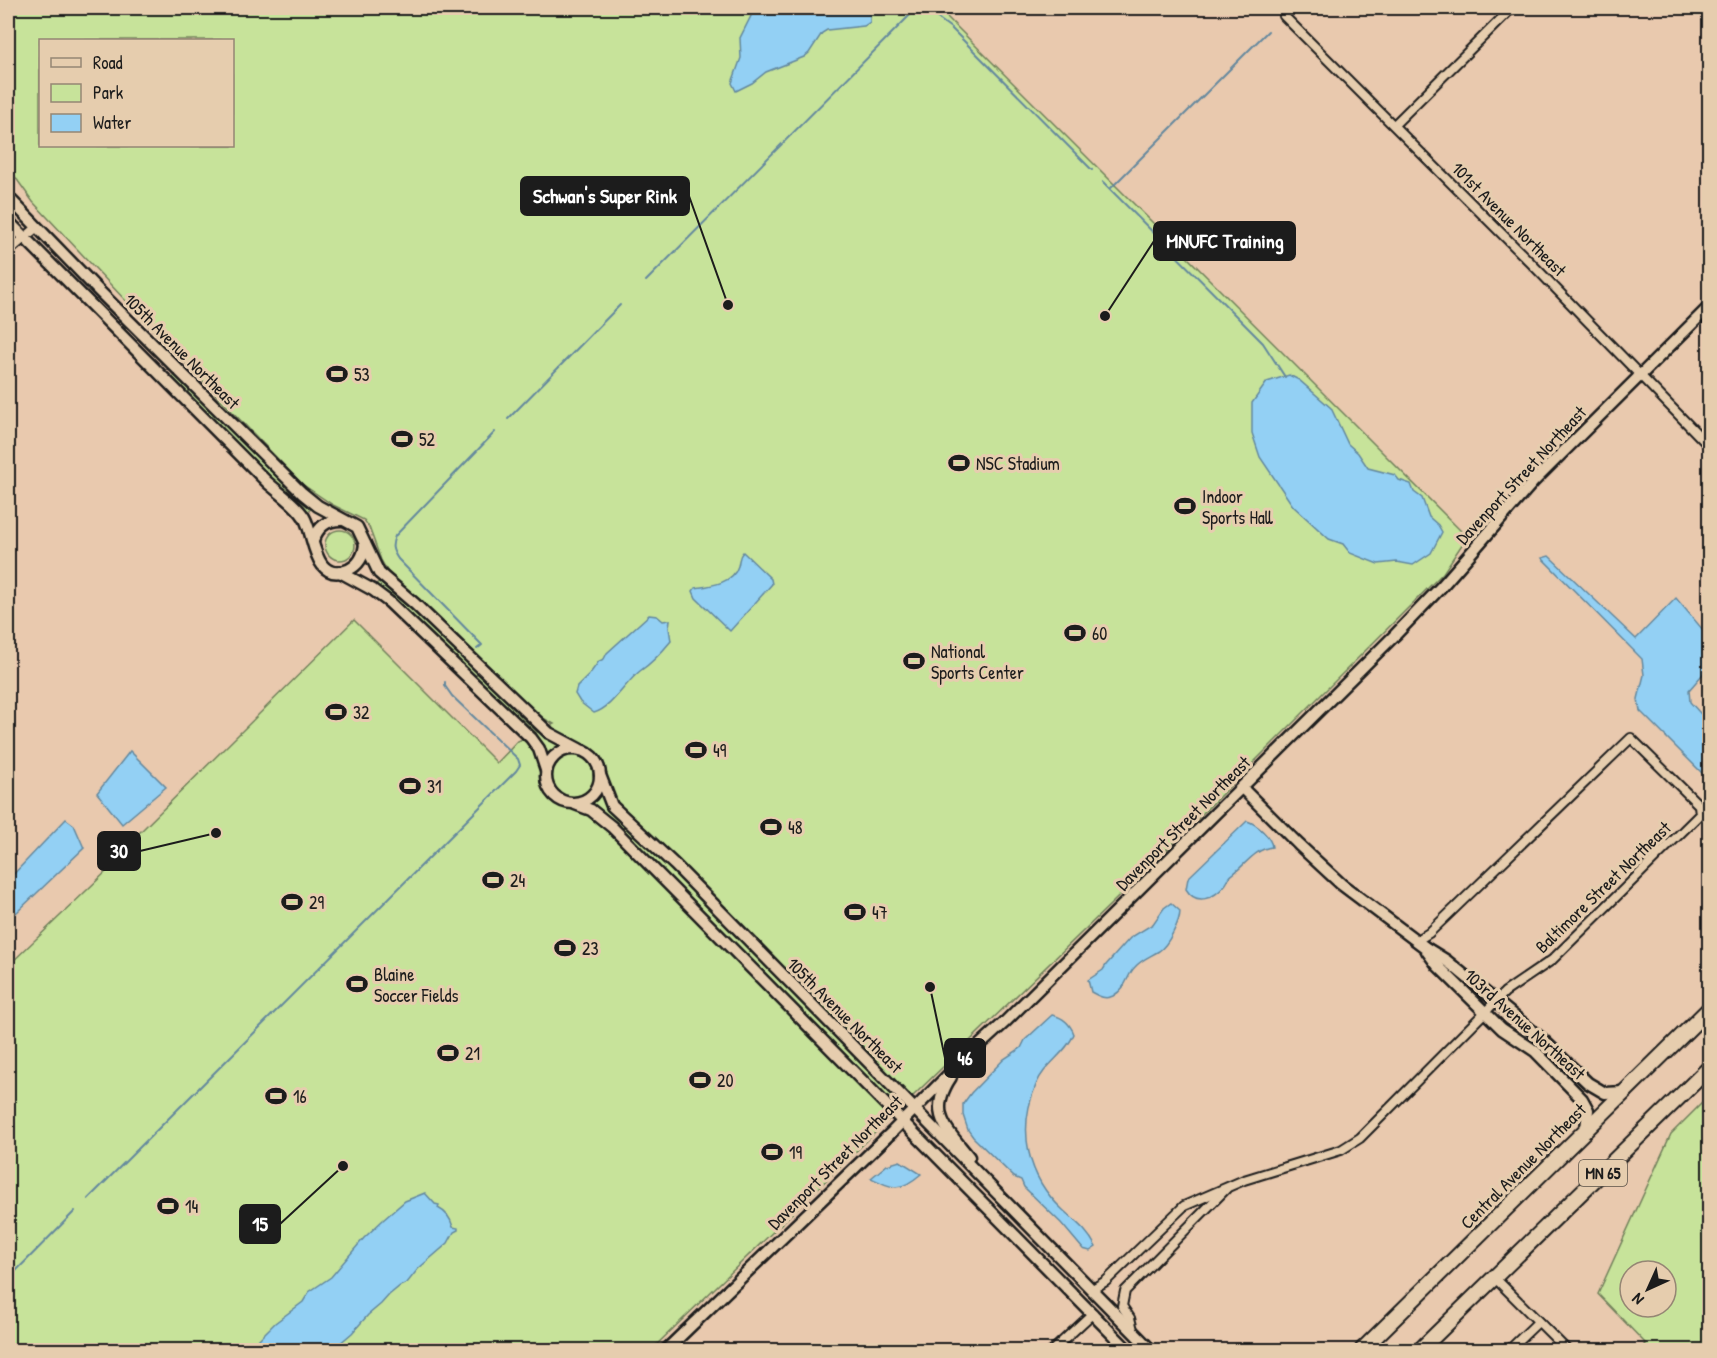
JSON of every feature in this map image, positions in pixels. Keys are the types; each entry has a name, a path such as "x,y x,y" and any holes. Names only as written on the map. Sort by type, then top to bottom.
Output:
{"highway":[{"name":"Central Avenue Northeast","path":"1362,1350 1710,1008"},
{"name":"MN 65","path":"1420,1350 1710,1067"}],"street":[{"path":"1394,125 1512,8"},
{"name":"101st Avenue Northeast","path":"1284,16 1710,447"},
{"name":"105th Avenue Northeast","path":"8,197 36,228 302,493 341,520 357,527 379,573 549,733 595,759 612,806 675,865 1151,1350"},
{"name":"105th Avenue Northeast","path":"8,222 267,482 299,511 305,518 318,560 327,568 340,572 389,602 531,738 539,749 546,770 549,790 565,802 591,810 612,827 1128,1350"},
{"path":"8,252 15,243 24,239 36,228"},
{"name":"Davenport Street Northeast","path":"666,1350 960,1062 1005,1022 1242,788 1425,604 1528,488 1710,306"},
{"path":"313,541 320,528 326,523 341,520"},
{"path":"340,572 356,565 361,559 365,543"},
{"name":"Baltimore Street Northeast","path":"1091,1290 1106,1281 1184,1206 1229,1185 1341,1149 1360,1138 1510,988 1552,960 1700,814 1699,805 1632,738 1429,933 1421,945"},
{"path":"546,770 555,755 563,750 579,749"},
{"path":"575,804 591,797 600,783 600,775"},
{"name":"103rd Avenue Northeast","path":"1242,788 1335,878 1421,945 1447,961 1542,1039 1588,1083 1605,1093 1624,1092"},
{"name":"103rd Avenue Northeast","path":"1421,945 1438,966 1485,1013 1502,1029 1535,1051 1582,1099 1588,1110 1586,1129"},
{"path":"960,1062 941,1096 939,1113 943,1125 1002,1199"},
{"name":"Baltimore Street Northeast","path":"1134,1333 1130,1318 1122,1306 1125,1291 1229,1185"},
{"path":"1495,1278 1567,1350"},
{"path":"1053,1350 1093,1313"},
{"path":"1509,1350 1538,1322"}],"green space":[{"name":"National Sports Center","path":"8,8 938,8 1467,537 1443,573 1143,873 651,1350 8,1350 8,966 112,866 130,842 354,620 497,763 518,741 534,734 440,642 376,584 379,582 426,622 537,732 554,724 516,703 415,604 389,574 364,520 333,505 302,484 33,202 8,167"},
{"path":"174,375 311,509 308,511 253,461 172,377"},
{"path":"340,530 350,535 355,545 350,555 340,560 330,555 325,545 330,535"},
{"path":"1709,1096 1709,1350 1640,1350 1646,1344 1622,1319 1678,1319 1678,1259 1618,1259 1618,1315 1598,1294 1671,1134"}],"water":[{"path":"753,8 870,8 870,22 864,26 827,30 822,33 804,57 766,72 752,83 736,91 732,83 741,58 740,38"},
{"path":"1289,375 1299,380 1331,408 1348,444 1358,453 1368,468 1395,475 1399,480 1411,484 1414,492 1422,498 1429,517 1442,532 1431,553 1413,565 1397,562 1378,564 1350,553 1343,544 1329,539 1293,506 1260,457 1252,433 1252,403 1267,382"},
{"path":"743,552 771,579 772,584 730,631 696,598 693,591 695,588 720,583 731,577"},
{"path":"1549,556 1636,639 1676,598 1709,637 1709,667 1689,690 1690,702 1709,723 1709,780 1640,711 1638,699 1644,675 1642,659 1542,558"},
{"path":"649,615 657,616 663,621 670,620 671,641 653,661 634,676 613,701 594,713 580,702 575,694 577,687 607,653"},
{"path":"130,751 166,787 122,824 97,793"},
{"path":"66,819 74,825 84,848 16,913 8,905 8,880"},
{"path":"1247,821 1263,831 1272,847 1266,848 1251,858 1216,894 1205,899 1195,898 1186,889 1188,878"},
{"path":"1171,903 1180,911 1173,933 1166,944 1132,970 1118,993 1104,998 1091,992 1088,980 1103,970 1130,938 1153,924 1164,908"},
{"path":"1052,1015 1065,1021 1074,1034 1066,1047 1044,1071 1036,1085 1027,1119 1029,1152 1041,1183 1051,1197 1093,1241 1096,1247 1090,1251 1083,1249 1061,1223 1024,1187 1021,1180 1014,1177 973,1137 963,1115 963,1104 971,1093 1004,1059 1021,1048 1025,1040"},
{"path":"900,1161 921,1174 908,1184 897,1187 871,1178 887,1165"},
{"path":"425,1193 435,1204 439,1205 438,1208 446,1214 453,1227 458,1230 454,1232 448,1243 418,1269 407,1283 389,1295 352,1333 332,1350 248,1350 275,1323 303,1302 309,1292 331,1277 364,1238 383,1220 405,1201"}],"waterway":[{"path":"646,281 911,14 920,8"},
{"path":"924,8 951,28 1092,170"},
{"path":"1111,188 1268,31"},
{"path":"1103,182 1263,343 1285,377"},
{"path":"508,419 620,305"},
{"path":"477,649 482,645 398,559 393,545 395,536 495,432"},
{"path":"88,1199 516,771 520,765 518,759 452,696 445,682"},
{"path":"8,1279 75,1211"}],"place":[{"name":"Schwan's Super Rink","path":"728,305"},
{"name":"MNUFC Training","path":"1105,316"},
{"name":"53","path":"337,374"},
{"name":"52","path":"402,439"},
{"name":"NSC Stadium","path":"959,463"},
{"name":"Indoor Sports Hall","path":"1185,506"},
{"name":"60","path":"1075,633"},
{"name":"National Sports Center","path":"914,661"},
{"name":"32","path":"336,712"},
{"name":"49","path":"696,750"},
{"name":"31","path":"410,786"},
{"name":"48","path":"771,827"},
{"name":"30","path":"216,833"},
{"name":"24","path":"493,880"},
{"name":"29","path":"292,902"},
{"name":"47","path":"855,912"},
{"name":"23","path":"565,948"},
{"name":"Blaine Soccer Fields","path":"357,984"},
{"name":"46","path":"930,987"},
{"name":"21","path":"448,1053"},
{"name":"20","path":"700,1080"},
{"name":"16","path":"276,1096"},
{"name":"19","path":"772,1152"},
{"name":"15","path":"343,1166"},
{"name":"14","path":"168,1206"}]}
